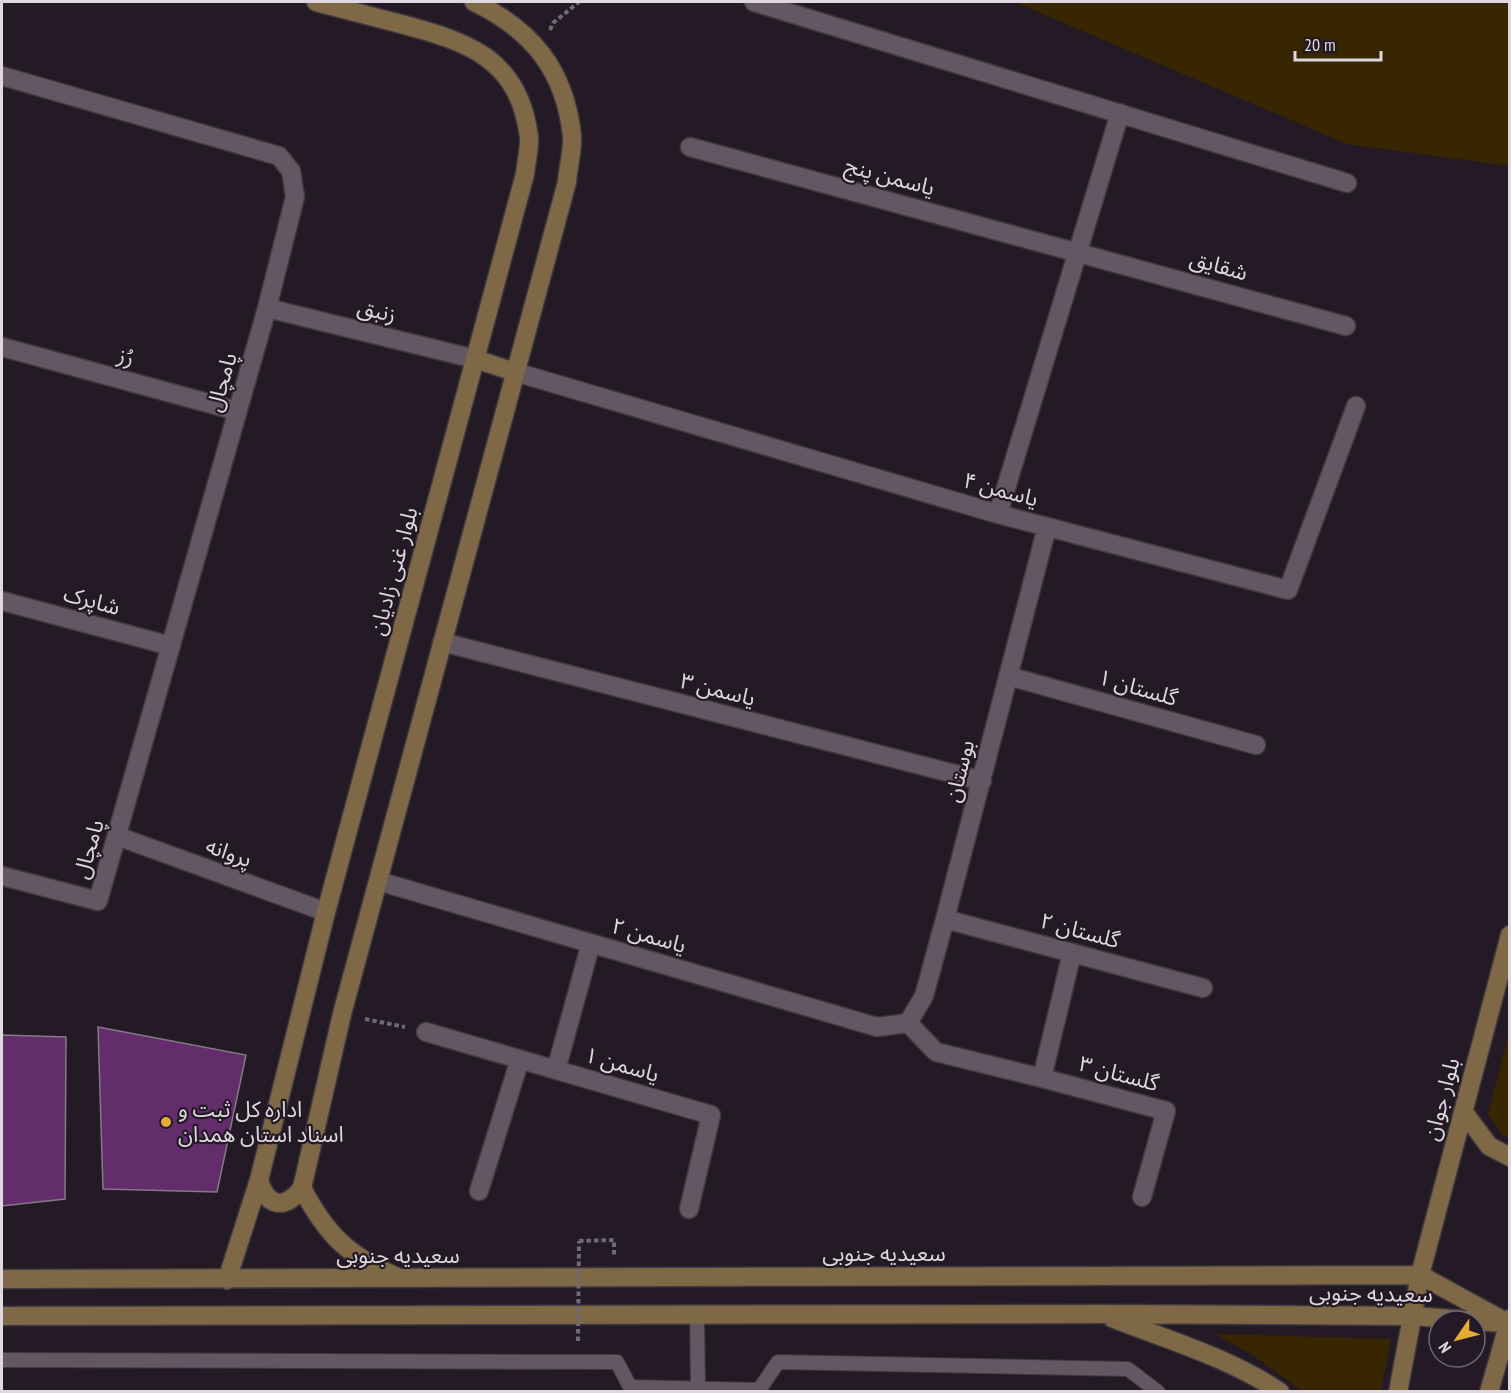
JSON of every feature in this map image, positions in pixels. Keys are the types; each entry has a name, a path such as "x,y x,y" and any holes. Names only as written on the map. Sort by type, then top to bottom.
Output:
{"main road":[{"name":"بلوار غنی زادیان","path":"226,1280 259,1180 326,912 525,174 529,139 522,106 506,75 481,52 449,37 316,2"},
{"path":"259,1180 263,1192 271,1201 283,1204 293,1199 302,1188 342,1014 567,182 572,138 563,91 540,49 505,16 474,2"},
{"path":"475,358 516,372"},
{"name":"بلوار جوان","path":"1398,1392 1420,1275 1509,935"},
{"path":"1463,1111 1490,1146 1509,1157"},
{"path":"302,1188 324,1226 338,1242 362,1259 400,1278"},
{"name":"سعیدیه جنوبی","path":"2,1279 1420,1275 1509,1322"},
{"path":"1102,1314 1262,1379 1280,1392"},
{"name":"سعیدیه جنوبی","path":"2,1316 697,1317 1102,1314 1414,1316 1509,1322"},
{"path":"1489,1392 1509,1322"}],"street":[{"path":"754,2 1347,183"},
{"name":"پامچال","path":"2,76 279,156 291,171 296,198 267,308 98,901 2,876"},
{"path":"998,514 1120,113"},
{"name":"یاسمن پنج","path":"690,147 1078,251"},
{"name":"شقایق","path":"1078,251 1346,326"},
{"name":"زنبق","path":"267,308 475,358"},
{"name":"رُز","path":"2,347 237,411"},
{"name":"یاسمن ۴","path":"516,372 998,514 1288,590 1356,406"},
{"name":"بوستان","path":"908,1023 924,996 1047,527"},
{"name":"شاپرک","path":"2,601 171,646"},
{"name":"یاسمن ۳","path":"442,642 981,781"},
{"name":"گلستان ۱","path":"1008,676 1256,744"},
{"name":"پروانه","path":"117,836 326,912"},
{"name":"یاسمن ۲","path":"378,881 877,1027 908,1023"},
{"name":"گلستان ۲","path":"945,920 1203,988"},
{"path":"556,1070 591,944"},
{"name":"گلستان ۳","path":"1042,1078 1072,953"},
{"name":"گلستان ۳","path":"908,1023 936,1052 1166,1111 1142,1197"},
{"name":"یاسمن ۱","path":"426,1032 711,1115 689,1209"},
{"path":"479,1191 520,1059"}],"lane":[{"path":"697,1317 698,1387"},
{"path":"2,1360 617,1362 630,1387 759,1390 778,1362 1128,1369 1158,1392"}],"path":[{"path":"540,49 553,23 579,2"},
{"path":"342,1014 426,1032"},
{"path":"578,1341 579,1241 614,1240"}],"shaded area":[{"path":"1015,2 1509,2 1509,166 1347,144"},
{"path":"1509,1033 1509,1139 1503,1135 1488,1115"},
{"path":"1215,1334 1391,1339 1381,1391 1302,1391 1251,1354"}],"building":[{"name":"اداره کل ثبت و اسناد استان همدان","path":"98,1027 246,1055 217,1192 103,1189"},
{"path":"2,1035 66,1037 65,1199 2,1206"}],"place":[{"name":"اداره کل ثبت و اسناد استان همدان","path":"166,1122"}]}
